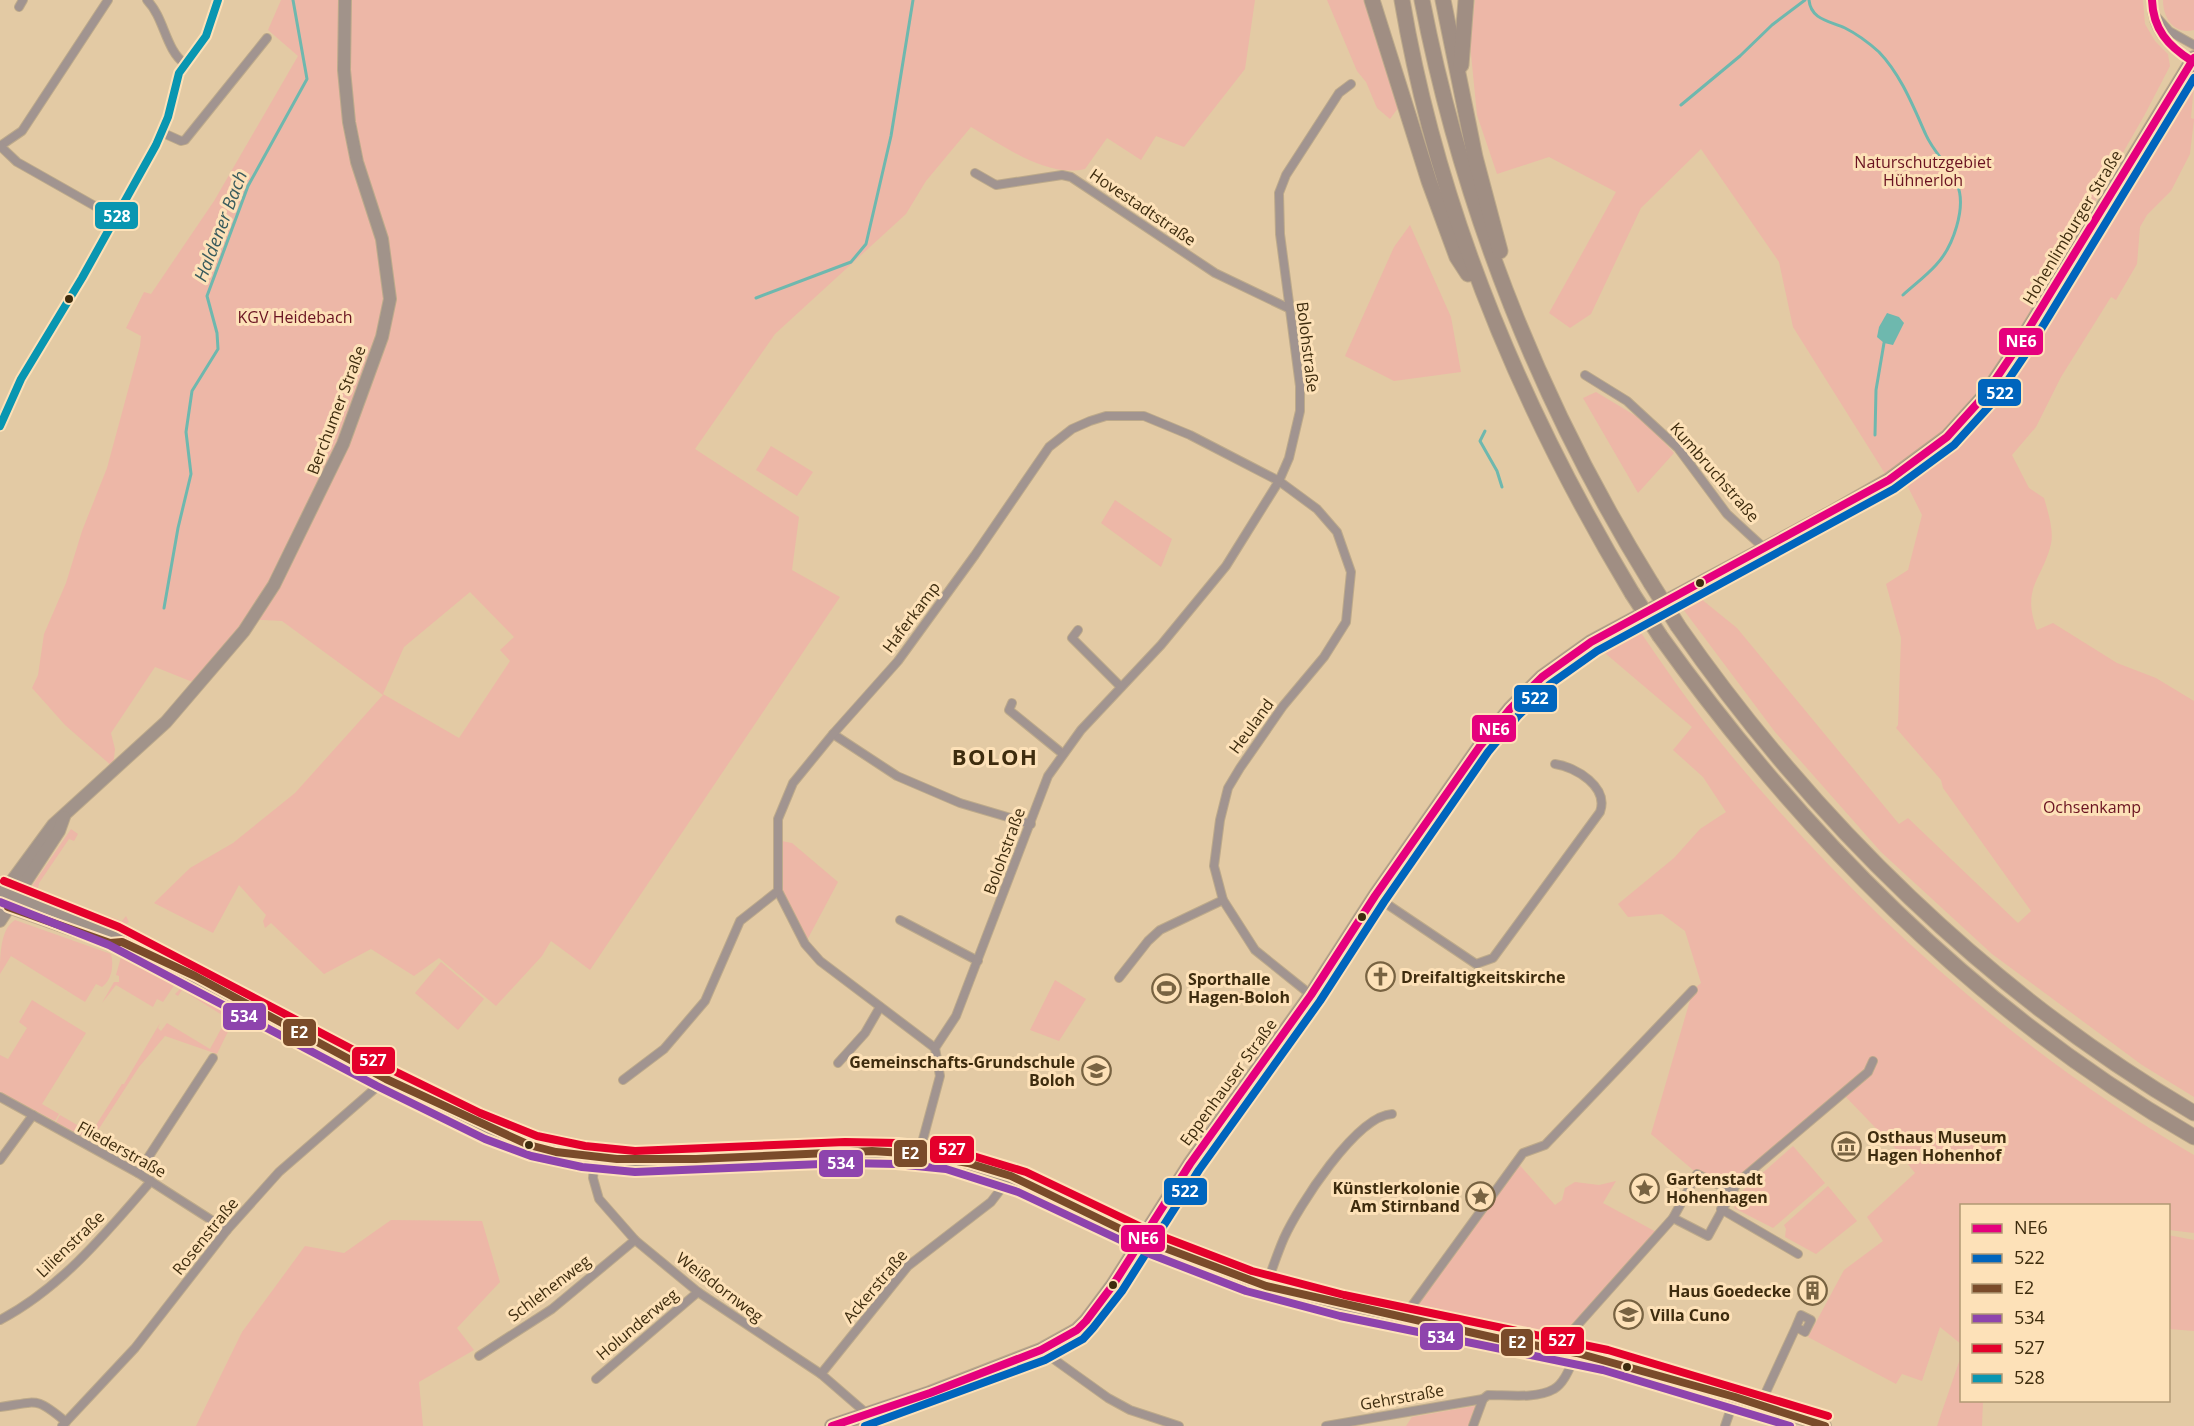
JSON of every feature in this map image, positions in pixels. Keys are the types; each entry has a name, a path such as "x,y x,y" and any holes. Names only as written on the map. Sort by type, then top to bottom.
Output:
{"highway":[{"path":"1372,0 1429,181 1457,256 1487,304"},
{"path":"1381,0 1393,64"},
{"path":"1402,0 1423,102 1456,219 1487,304 1540,426 1588,520 1660,636 1699,691 1786,800 1904,920 1976,984 2046,1038 2128,1097 2194,1137"},
{"path":"1422,0 1441,90 1464,172 1509,301 1567,435 1605,508 1678,626 1755,731 1864,852 1921,907 1987,967 2068,1029 2194,1113"},
{"path":"1443,0 1461,88 1503,262 1509,301"},
{"path":"1461,88 1462,26 1466,0"}],"main road":[{"name":"Berchumer Straße","path":"0,921 4,898 46,833 166,722 218,665 257,614 332,471 366,382 386,321 390,299 389,280 379,227 357,162 349,122 344,70 345,0"},
{"name":"Hohenlimburger Straße","path":"1764,548 1888,480 1947,437 1975,406 2055,288 2193,60"},
{"name":"Eppenhauser Straße","path":"832,1426 930,1393 1041,1350 1077,1330 1113,1285 1190,1164 1311,995 1376,896 1480,746 1510,709 1542,677 1591,642 1764,548"},
{"path":"4,898 114,936 122,942 195,976 386,1079 530,1145 595,1158 696,1159 872,1151 919,1154 968,1163 1011,1176 1141,1239 1266,1286 1403,1318 1571,1352 1735,1397 1825,1426"}],"street":[{"path":"108,0 22,131 0,146 16,162 116,218"},
{"path":"147,0 163,23 174,56 185,64"},
{"path":"0,426 21,379 116,218 161,132 179,73 206,36 218,0"},
{"path":"2152,0 2155,27 2161,36 2193,60"},
{"path":"2154,14 2169,32 2194,45"},
{"path":"161,132 181,141 185,140 267,38"},
{"name":"Bolohstraße","path":"935,1048 956,1016 1048,776 1063,754 1161,645 1226,566 1279,482 1291,452 1300,411 1300,386 1288,308 1280,234 1279,193 1286,175 1339,93 1351,84"},
{"name":"Hovestadtstraße","path":"975,173 996,185 1062,175 1071,177 1215,273 1288,308"},
{"name":"Kumbruchstraße","path":"1585,375 1627,401 1678,448 1727,514 1764,548"},
{"name":"Haferkamp","path":"935,1048 820,960 806,944 777,891 778,819 793,783 832,734 898,661 975,555 1049,447 1072,429 1106,416 1151,418 1190,435 1279,482"},
{"name":"Heuland","path":"1279,482 1317,509 1337,532 1351,572 1346,622 1324,657 1283,706 1239,768 1228,788 1220,820 1214,866 1223,900 1255,950 1311,995"},
{"path":"1078,630 1070,642 1121,687"},
{"path":"1009,709 1063,754"},
{"path":"832,734 897,776 960,803 1031,824"},
{"path":"1376,896 1476,964 1493,958 1600,812 1603,802 1599,790 1570,766 1555,764"},
{"path":"623,1080 664,1050 705,1001 740,921 777,891"},
{"path":"1119,978 1148,940 1160,930 1223,900"},
{"path":"900,920 978,961"},
{"path":"1403,1318 1523,1153 1545,1145 1692,990"},
{"path":"838,1063 866,1033 880,1007"},
{"path":"919,1154 940,1076 935,1048"},
{"path":"138,1173 213,1058"},
{"path":"1673,1218 1708,1236 1737,1183 1868,1071 1873,1061"},
{"name":"Rosenstraße","path":"64,1424 135,1348 227,1230 308,1144 386,1079"},
{"name":"Fliederstraße","path":"0,1097 138,1173 227,1230"},
{"path":"1266,1286 1284,1237 1310,1193 1359,1132 1377,1118 1392,1114"},
{"path":"0,1160 33,1115"},
{"name":"Weißdornweg","path":"595,1158 593,1178 598,1199 635,1240 698,1292 821,1374 866,1413"},
{"name":"Gehrstraße","path":"1326,1426 1483,1399 1488,1395 1536,1394 1554,1389 1571,1352 1574,1329 1673,1218 1697,1174 1731,1191"},
{"name":"Ackerstraße","path":"821,1374 908,1266 992,1202 1011,1176"},
{"name":"Lilienstraße","path":"0,1320 62,1277 109,1230 151,1181"},
{"path":"1721,1209 1798,1254"},
{"name":"Schlehenweg","path":"479,1356 552,1309 635,1240"},
{"name":"Holunderweg","path":"596,1378 698,1292"},
{"path":"1760,1405 1796,1327"},
{"path":"1041,1350 1108,1398 1130,1410 1174,1425"},
{"path":"1725,1426 1735,1397"},
{"path":"1473,1426 1483,1399"},
{"path":"0,1407 34,1402 43,1403 64,1424"}],"green space":[{"name":"KGV Heidebach","path":"281,0 1255,0 1245,69 1184,147 1156,136 1141,160 1107,138 1085,169 1070,171 1040,165 971,127 926,181 906,214 775,334 695,449 799,517 792,570 840,597 590,970 551,941 542,956 496,1006 439,958 414,976 371,949 324,974 271,923 265,928 263,921 266,915 239,885 213,933 154,903 190,868 233,843 295,793 383,695 282,621 247,619 195,683 155,667 111,733 115,749 113,767 65,725 32,688 38,675 44,634 66,583 82,531 107,468 140,346 141,336 126,328 144,292 151,294 214,201 298,56 268,30","holes":["470,592 514,637 500,650 510,661 459,738 383,694 404,647"]},
{"path":"1327,0 1366,0 1398,108 1390,119 1377,108 1366,82 1357,71"},
{"path":"1475,0 2143,0 2145,24 2155,41 2168,54 2170,66 2090,210 2107,221 2160,143 2194,84 2191,118 2194,119 2190,154 2171,191 2147,215 2140,227 2137,264 2116,300 2111,297 2061,377 2036,427 2012,455 2029,488 2044,498 2051,527 2051,544 2032,594 2031,604 2037,630 2053,623 2117,663 2156,678 2194,701 2194,1097 2142,1065 1992,954 1881,852 1775,732 1683,609 1700,598 1737,628 1899,824 1908,818 2018,923 2031,911 1943,788 1941,780 1896,728 1898,725 1901,638 1886,584 1908,570 1922,515 1904,479 1889,480 1793,327 1779,262 1701,149 1641,208 1591,314 1570,328 1549,313 1616,192 1549,157 1497,174 1477,115 1470,44"},
{"path":"2163,0 2194,0 2194,30 2181,30 2171,24 2165,13"},
{"path":"1410,225 1451,317 1461,372 1394,381 1345,356 1394,247"},
{"path":"1596,392 1646,422 1674,453 1638,493 1583,398"},
{"path":"771,446 813,472 797,496 756,470"},
{"path":"1115,500 1172,539 1161,567 1101,523"},
{"path":"1637,627 1717,738 1821,857 1878,914 1998,1020 2127,1114 2194,1155 2194,1233 2170,1230 2170,1204 1960,1204 1960,1343 1940,1327 1922,1381 1902,1374 1896,1384 1808,1337 1844,1270 1883,1241 1867,1217 1915,1173 1895,1148 1843,1094 1732,1188 1693,1170 1651,1134 1693,990 1701,983 1685,931 1662,914 1628,917 1618,904 1674,858 1700,829 1726,812 1703,777 1673,750 1692,727 1599,648"},
{"path":"71,829 78,834 74,841 69,839 39,883 38,889 41,892 39,896 36,895 32,886"},
{"path":"777,840 792,843 838,882 805,944 778,891"},
{"path":"45,894 122,921 126,916 129,922 123,927 44,898"},
{"path":"15,920 111,954 112,967 108,980 102,987 96,984 85,1002 11,956 0,974 4,937 6,930"},
{"path":"121,957 175,979 175,984 163,1002 157,999 153,1007 116,985 102,1003 114,982 119,982 119,976 116,975"},
{"path":"441,962 484,999 458,1030 415,993"},
{"path":"1055,980 1086,999 1059,1041 1030,1030"},
{"path":"185,984 239,1009 217,1054 165,1036 139,1067 91,1141 56,1122 60,1115 91,1133 124,1084 160,1023 158,1028 161,1031 167,1023 210,1049 227,1018 182,990 178,996 175,994"},
{"path":"32,1000 86,1033 42,1104 59,1114 55,1121 0,1092 0,1055 8,1059 27,1028 19,1022"},
{"path":"1793,1146 1825,1183 1773,1228 1734,1208 1740,1193"},
{"path":"1516,1161 1555,1205 1562,1200 1565,1188 1575,1182 1599,1185 1616,1181 1603,1203 1660,1234 1559,1337 1504,1326 1403,1318"},
{"path":"1828,1186 1857,1221 1816,1254 1785,1237 1784,1225"},
{"path":"391,1220 482,1221 500,1282 457,1328 474,1350 419,1382 423,1426 196,1426 242,1332 305,1246 344,1253"},
{"path":"2170,1235 2194,1240 2194,1331 2170,1329"},
{"path":"1960,1359 1960,1402 1983,1402 1982,1426 1937,1426"},
{"path":"1480,1405 1474,1426 1406,1426 1412,1417"}],"water":[{"path":"1887,313 1899,317 1904,323 1893,345 1884,343 1877,337 1879,327"}],"waterway":[{"name":"Haldener Bach","path":"164,608 178,528 191,474 186,432 192,391 218,349 217,333 207,296 248,186 307,79 293,0"},
{"path":"756,298 851,262 866,244 891,136 913,0"},
{"path":"1681,105 1740,56 1772,25 1805,0"},
{"path":"1809,0 1817,16 1858,36 1887,61 1906,91 1929,142 1950,171 1960,193 1957,226 1948,248 1932,269 1903,295"},
{"path":"1875,435 1876,390 1884,343"},
{"path":"1485,431 1480,441 1497,471 1502,487"}],"transit line":[{"name":"528","path":"0,426 21,379 82,278 156,145 168,117 179,73 206,36 218,0"},
{"name":"NE6","path":"2152,0 2155,20 2163,36 2192,61"},
{"name":"NE6","path":"832,1426 930,1393 1041,1350 1077,1330 1086,1321 1113,1285 1190,1164 1311,995 1375,896 1480,746 1510,709 1542,677 1591,642 1889,480 1947,437 1985,395 2018,346 2194,58"},
{"name":"522","path":"865,1426 1045,1360 1083,1339 1122,1291 1199,1170 1320,1001 1384,902 1488,752 1518,716 1549,685 1597,651 1894,489 1954,445 1994,401 2027,352 2194,78"},
{"name":"527","path":"4,881 119,927 386,1067 480,1113 537,1136 585,1146 635,1151 845,1142 898,1143 950,1149 1026,1172 1158,1235 1252,1271 1344,1295 1608,1350 1828,1416"},
{"name":"534","path":"0,902 109,945 377,1086 485,1139 531,1156 582,1167 635,1172 845,1163 896,1164 946,1169 1018,1192 1150,1254 1246,1291 1340,1316 1603,1370 1790,1426"},
{"name":"E2","path":"8,907 110,943 122,942 195,976 386,1079 529,1145 556,1152 617,1159 696,1159 872,1151 919,1154 968,1163 1011,1176 1141,1239 1266,1286 1500,1339 1577,1353 1735,1397 1825,1426"}],"place":[{"name":"Dreifaltigkeitskirche","path":"1380,977"},
{"name":"Sporthalle Hagen-Boloh","path":"1167,988"},
{"name":"Gemeinschafts-Grundschule Boloh","path":"1096,1071"},
{"name":"Osthaus Museum Hagen Hohenhof","path":"1846,1146"},
{"name":"Gartenstadt Hohenhagen","path":"1645,1188"},
{"name":"Künstlerkolonie Am Stirnband","path":"1481,1197"},
{"name":"Haus Goedecke","path":"1812,1291"},
{"name":"Villa Cuno","path":"1629,1315"}],"district":[{"name":"BOLOH","path":"995,756"}],"park label":[{"name":"Naturschutzgebiet Hühnerloh","path":"1923,171"},
{"name":"Ochsenkamp","path":"2092,807"}]}
